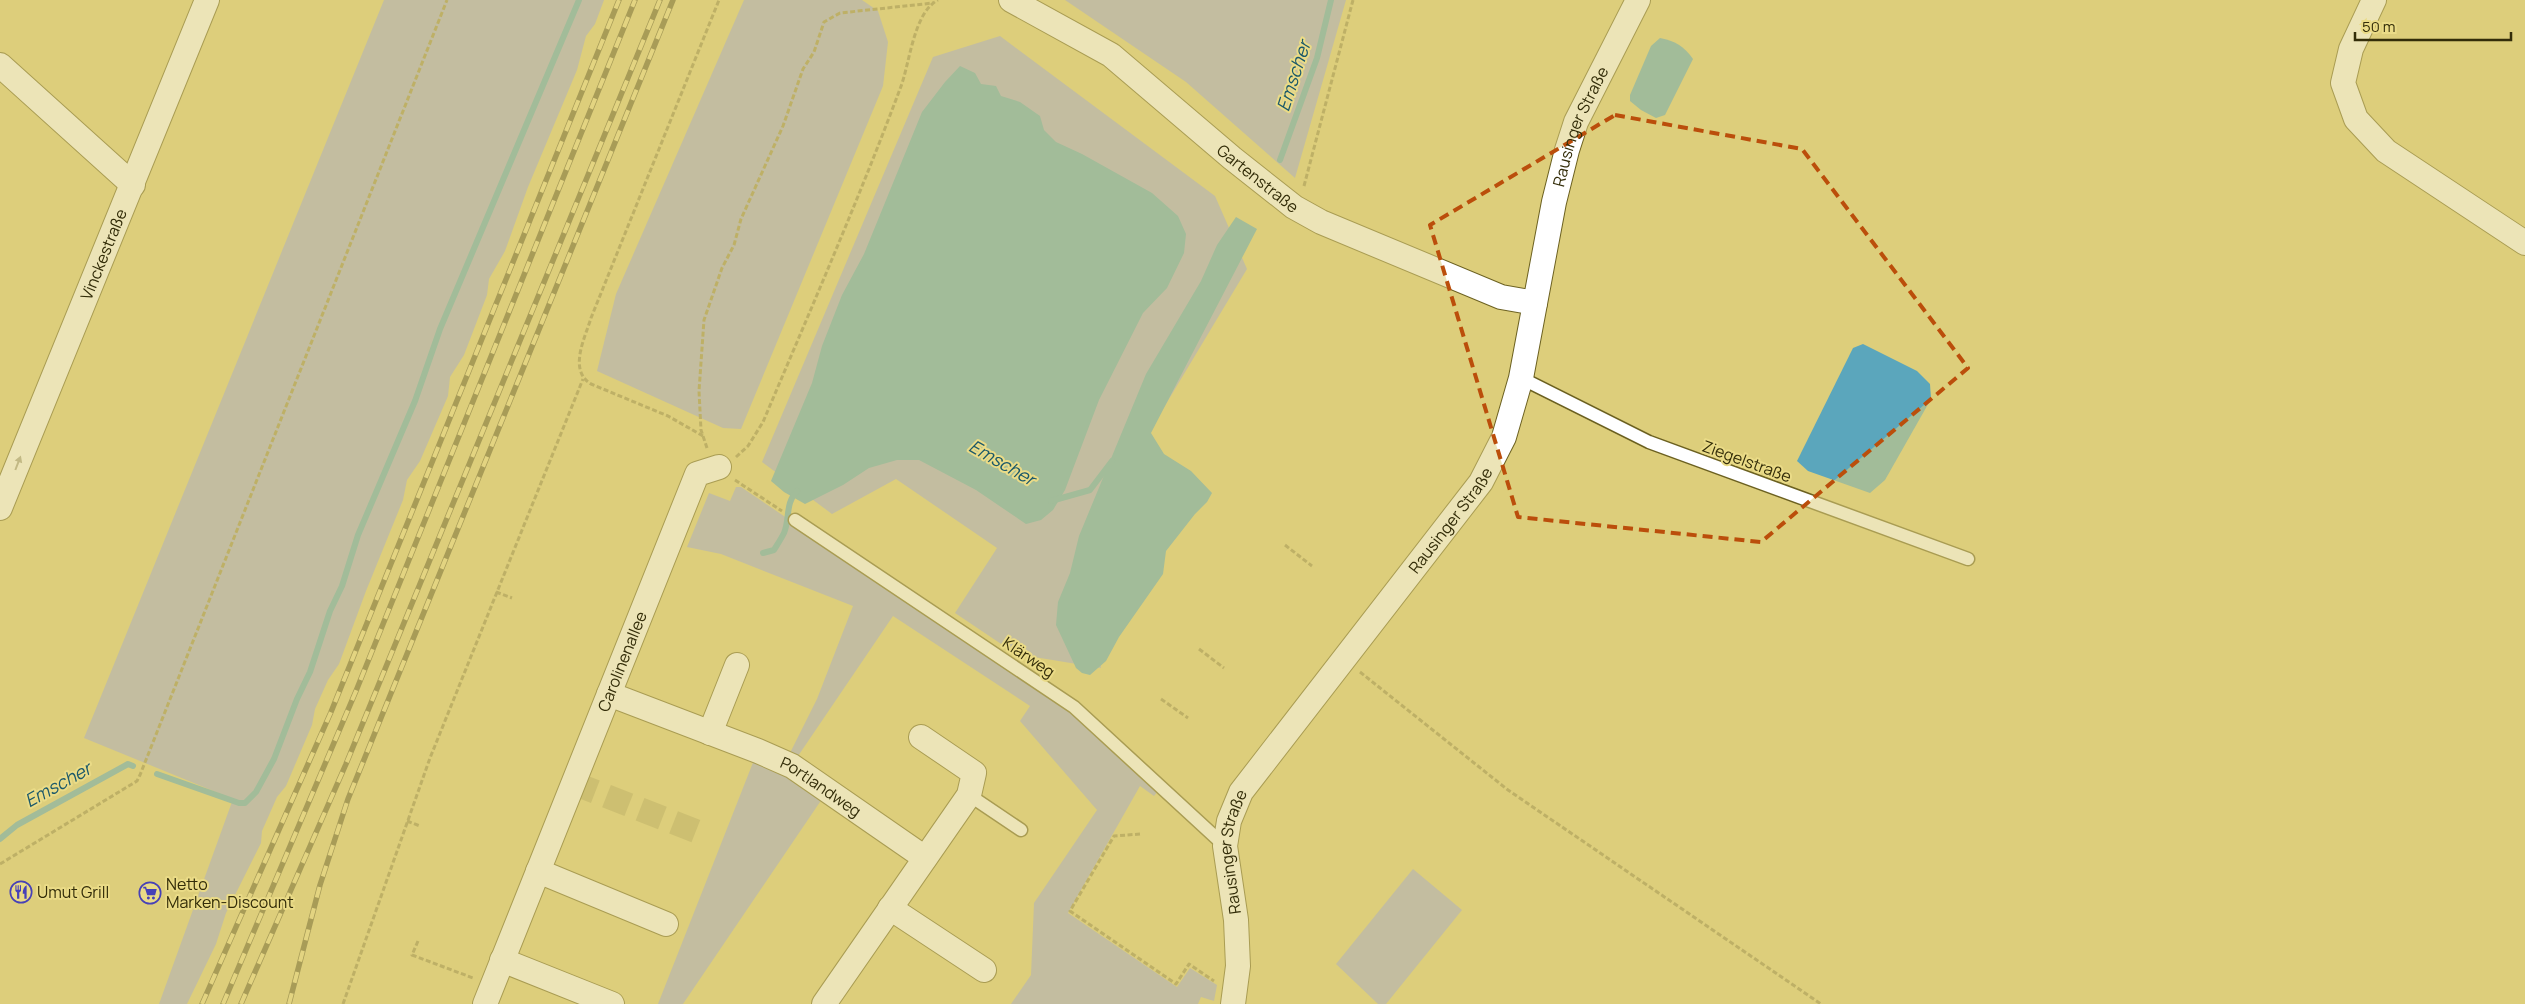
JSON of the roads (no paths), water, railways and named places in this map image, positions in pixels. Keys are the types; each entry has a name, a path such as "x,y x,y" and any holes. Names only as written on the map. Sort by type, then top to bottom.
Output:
{"street":[{"name":"Vinckestraße","path":"0,508 208,0"},
{"name":"Gartenstraße","path":"1010,0 1111,55 1232,158 1294,207 1308,215 1501,297 1535,303"},
{"name":"Rausinger Straße","path":"1234,999 1238,966 1236,920 1225,846 1229,820 1241,792 1481,482 1504,437 1521,378 1554,202 1576,122 1638,0"},
{"path":"2374,0 2351,49 2343,83 2356,119 2386,151 2525,243"},
{"path":"0,65 133,185"},
{"name":"Carolinenallee","path":"489,995 697,474 719,467"},
{"path":"710,733 737,665"},
{"name":"Portlandweg","path":"610,694 792,766 925,858"},
{"path":"824,1004 968,795 974,773 921,737"},
{"path":"538,871 666,924"},
{"path":"890,908 984,970"},
{"path":"502,960 612,1004"}],"lane":[{"name":"Ziegelstraße","path":"1521,378 1649,442 1968,559"},
{"name":"Klärweg","path":"795,520 1074,707 1225,846"},
{"path":"968,795 1021,830"}],"water":[{"path":"1660,38 1679,45 1693,59 1665,115 1656,118 1641,110 1630,101 1630,95 1651,46"},
{"path":"960,66 975,73 981,84 996,86 1001,96 1020,102 1040,116 1044,130 1056,142 1082,154 1152,193 1178,216 1186,234 1184,253 1167,288 1143,313 1099,400 1065,490 1053,510 1041,520 1026,524 976,490 919,460 897,460 869,468 843,485 805,504 784,492 771,481 812,383 822,346 842,295 864,254 922,112"},
{"path":"1236,217 1257,229 1151,433 1164,454 1191,471 1212,493 1207,502 1195,514 1166,551 1163,574 1119,637 1106,661 1090,675 1082,673 1076,668 1056,625 1058,602 1070,573 1079,536 1146,374 1201,281 1217,245"},
{"path":"1863,344 1917,371 1930,384 1931,399 1885,480 1870,493 1808,471 1797,461 1853,348"}],"waterway":[{"path":"157,774 239,803 245,803 256,792 274,759 297,699 310,672 330,611 342,586 358,535 415,401 440,329 579,0"},
{"name":"Emscher","path":"1280,160 1317,58 1331,0"},
{"name":"Emscher","path":"1051,501 1090,490 1112,461"},
{"name":"Emscher","path":"763,553 774,550 783,535 786,528 789,506 797,491"},
{"name":"Emscher","path":"0,839 17,825 128,764 133,766"}],"tunnel":[{"path":"573,783 698,832"}],"railway":[{"path":"202,1004 331,712 619,0"},
{"path":"223,1004 356,691 635,0"},
{"path":"241,1004 346,764 660,0"},
{"path":"289,1004 320,885 348,799 673,0"}],"place":[{"name":"Umut Grill","path":"21,892"},
{"name":"Netto Marken-Discount","path":"150,893"}]}
